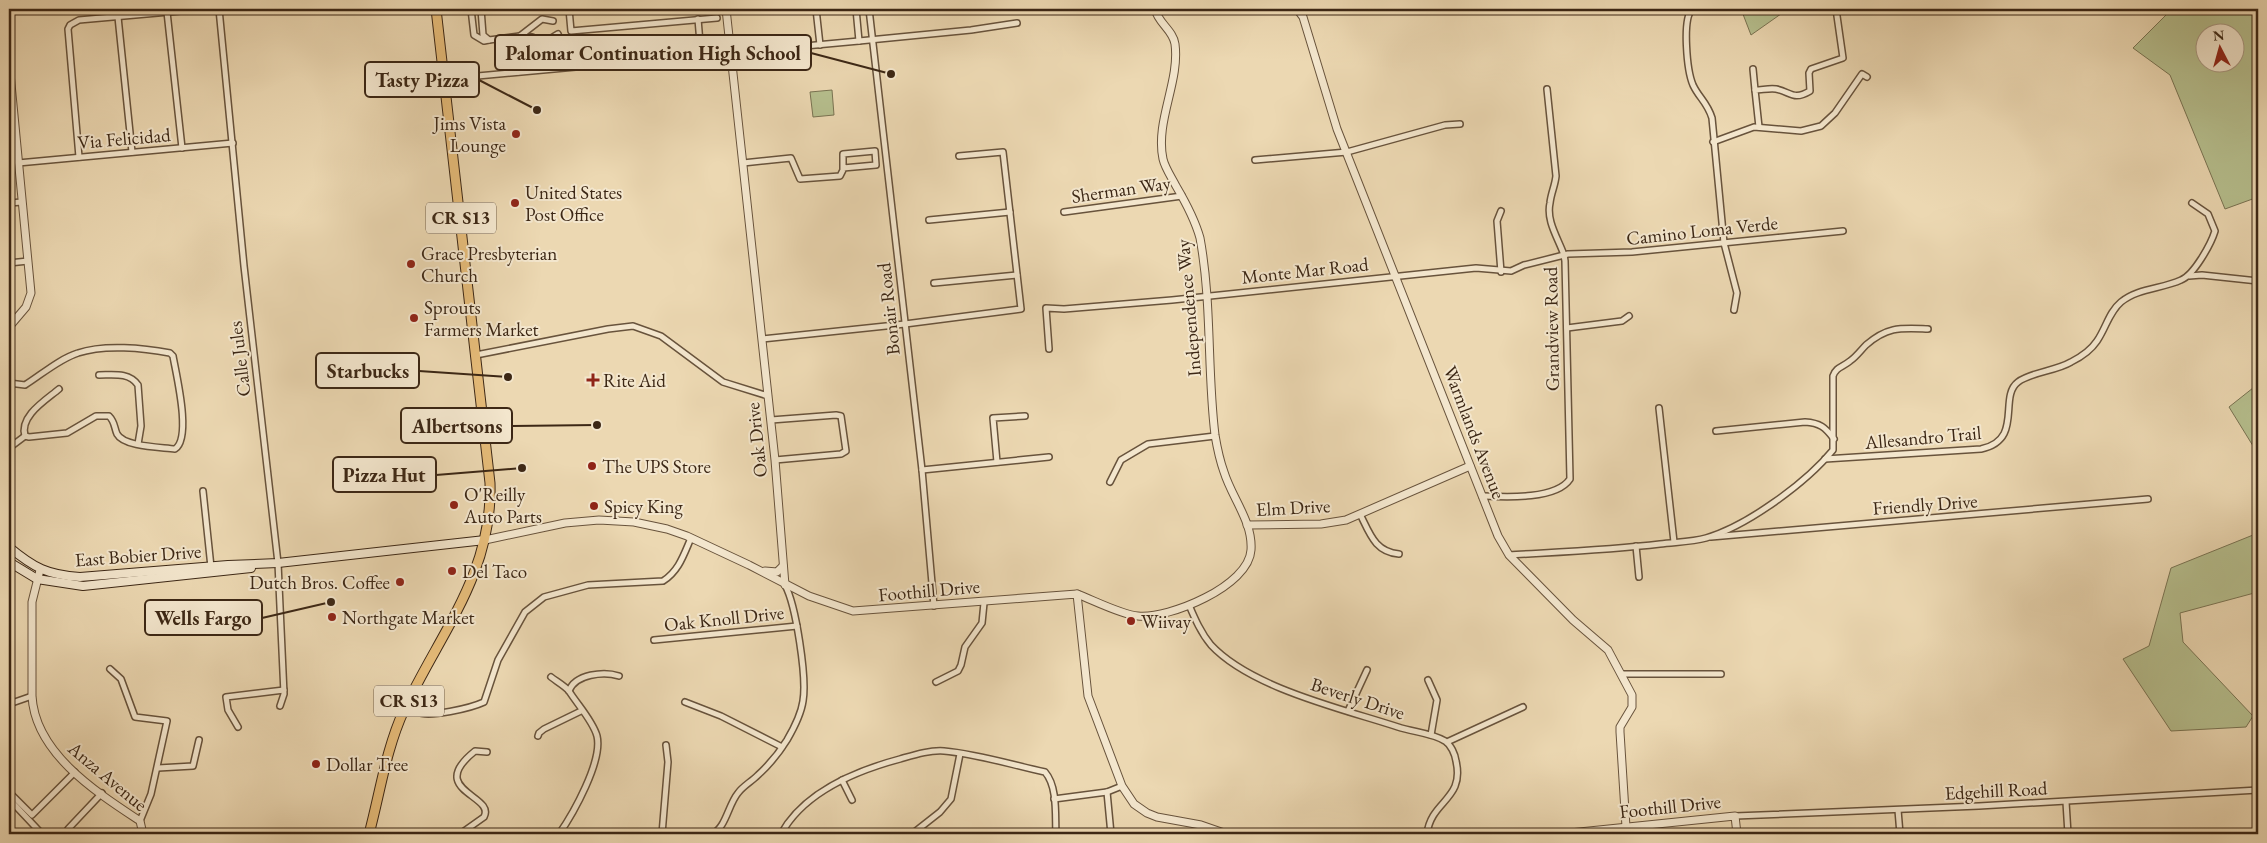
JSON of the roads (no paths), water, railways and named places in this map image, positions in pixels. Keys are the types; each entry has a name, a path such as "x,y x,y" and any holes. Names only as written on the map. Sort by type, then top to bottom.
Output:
{"main road":[{"name":"CR S13","path":"369,834 390,746 407,705 466,596 479,563 488,527 490,483 436,9"},
{"name":"East Bobier Drive","path":"9,562 37,579 83,586 184,577 485,540"},
{"name":"East Bobier Drive","path":"9,548 40,570 63,576 80,577 278,564"}],"street":[{"path":"79,157 68,29 70,24 79,20 203,9"},
{"name":"Calle Jules","path":"219,9 244,266 278,564 284,690 280,706"},
{"path":"471,9 474,35 482,41 532,37 545,42 558,34"},
{"path":"481,9 484,35 489,40"},
{"path":"569,9 571,31 716,18"},
{"name":"Oak Drive","path":"712,834 720,829 738,793 771,762 782,747 798,719 803,701 797,626 791,596 785,584 771,420 726,9"},
{"path":"816,9 820,45"},
{"path":"856,9 859,41"},
{"name":"Bonair Road","path":"869,9 922,470 934,606"},
{"name":"Independence Way","path":"1155,9 1160,23 1169,31 1175,42 1176,56 1161,139 1163,159 1195,222 1200,238 1215,436 1224,472 1247,525"},
{"name":"Warmlands Avenue","path":"1297,9 1303,18 1337,129 1498,536 1509,555 1573,620 1608,650 1632,695 1632,706 1620,727 1627,831"},
{"path":"1692,9 1687,17 1690,65 1693,84 1709,108 1712,118 1724,243 1737,294 1734,310"},
{"path":"1755,90 1777,89 1791,96 1802,95 1810,90 1809,73 1811,69 1843,58 1836,9 1840,9"},
{"path":"167,12 182,148"},
{"path":"118,16 132,152"},
{"path":"515,37 542,19 554,21"},
{"path":"698,19 701,55"},
{"path":"445,79 872,40 971,30 1017,23"},
{"path":"515,37 516,72"},
{"path":"9,63 13,142 18,163 31,293 26,307 9,327"},
{"path":"1753,69 1759,127"},
{"path":"1713,142 1759,127 1801,131 1821,126 1835,113 1862,74 1867,77"},
{"name":"Grandview Road","path":"1482,496 1550,492 1561,488 1570,479 1564,255 1549,218 1549,203 1556,176 1547,89"},
{"path":"1255,160 1347,152 1445,125 1460,124"},
{"name":"Via Felicidad","path":"18,163 233,143"},
{"path":"743,164 791,158 800,179 840,176 843,168 843,154 875,151 876,165 843,168"},
{"path":"762,339 905,324 1021,309 1003,152 959,156"},
{"name":"Sherman Way","path":"1064,212 1182,196"},
{"path":"9,203 22,202"},
{"path":"2189,276 2212,241 2215,231 2208,214 2192,203"},
{"path":"1501,211 1497,221 1501,272"},
{"path":"928,220 1010,212"},
{"name":"Camino Loma Verde","path":"1564,255 1601,254 1843,231"},
{"name":"Monte Mar Road","path":"1049,349 1046,308 1064,309 1205,296 1476,268 1501,272 1511,271 1524,265 1564,255"},
{"path":"9,263 28,261"},
{"path":"934,283 1017,275"},
{"path":"2189,276 2202,275 2258,281"},
{"name":"Allesandro Trail","path":"1826,459 1990,448 2000,441 2006,430 2011,395 2019,381 2053,371 2072,362 2090,350 2114,309 2123,300 2189,276"},
{"path":"1567,328 1622,321 1629,316"},
{"path":"476,355 608,329 633,326 661,336 723,382 768,396"},
{"path":"1509,555 1636,546 1705,538 1738,523 1777,500 1826,459 1833,450 1833,376 1835,370 1850,361 1865,346 1886,331 1901,328 1928,329"},
{"path":"9,383 25,386 79,352 97,349 149,349 170,352 173,356 182,413 182,441 180,446 175,448 126,443 118,434 115,424 109,416 92,418 67,433 25,436 9,448"},
{"path":"98,375 121,374 129,377 138,385 141,426 138,444"},
{"path":"25,436 24,428 28,417 59,389"},
{"path":"1658,408 1674,542"},
{"path":"771,420 841,416 846,451 841,454 775,460"},
{"path":"997,462 993,418 1025,416"},
{"path":"1716,431 1805,422 1817,423 1825,427 1834,439"},
{"path":"1110,482 1121,460 1148,444 1215,436"},
{"path":"922,470 1048,457"},
{"name":"Elm Drive","path":"1077,594 1135,616 1163,615 1189,605 1236,579 1248,565 1251,550 1247,525 1329,523 1360,514 1470,466"},
{"path":"202,491 211,567"},
{"name":"Friendly Drive","path":"1705,538 2148,499"},
{"path":"1360,514 1374,543 1386,552 1399,554"},
{"name":"Foothill Drive","path":"485,540 548,526 599,520 634,522 666,529 691,538 808,596 853,611 1077,594"},
{"path":"407,705 418,713 431,714 474,706 484,702 493,671 525,612 544,597 588,585 663,581 672,576 680,564 691,538"},
{"path":"1636,546 1639,577"},
{"path":"757,570 772,573 784,566"},
{"name":"Anza Avenue","path":"40,570 32,602 32,696 34,716 56,754 74,772 140,821 143,834"},
{"path":"1077,594 1088,696 1122,786 1134,804 1147,813 1201,825 1227,834"},
{"path":"936,682 958,671 962,665 965,648 982,622 984,602"},
{"name":"Beverly Drive","path":"1189,605 1201,632 1212,646 1249,674 1273,685 1348,711 1431,735 1447,742"},
{"name":"Oak Knoll Drive","path":"654,640 797,626"},
{"path":"110,669 121,679 135,718 167,721 158,768 149,800 140,821"},
{"path":"1348,711 1367,670"},
{"path":"569,691 572,685 595,674 609,673 619,676"},
{"path":"1622,674 1721,674"},
{"path":"551,677 569,691 597,735 598,746 582,797 559,834"},
{"path":"1428,680 1437,700 1431,735"},
{"path":"238,727 228,710 226,697 284,690"},
{"path":"9,704 32,696"},
{"path":"685,702 721,716 782,747"},
{"path":"1427,834 1429,820 1455,789 1458,780 1456,760 1447,742 1523,707"},
{"path":"538,736 544,729 582,711"},
{"path":"158,768 193,766 199,740"},
{"path":"662,834 668,762 666,745"},
{"path":"460,834 486,813 485,808 480,802 463,790 459,784 457,769 475,750 487,752"},
{"path":"781,834 795,813 842,780 870,768 921,753 943,751 1045,772 1050,778 1054,799 1056,834"},
{"path":"912,834 940,812 950,800 960,754"},
{"path":"10,801 32,815 74,772"},
{"path":"842,780 852,800"},
{"path":"9,786 10,801 42,834"},
{"path":"1054,799 1107,792 1122,786"},
{"name":"Edgehill Road","path":"1735,816 2066,802 2258,790"},
{"path":"1107,792 1111,834"},
{"path":"68,829 102,793"},
{"path":"2066,802 2068,834"},
{"path":"1898,810 1900,834"},
{"name":"Foothill Drive","path":"1560,834 1627,831 1735,816 1737,834"}],"place":[{"name":"Palomar Continuation High School","path":"891,74"},
{"name":"Tasty Pizza","path":"537,110"},
{"name":"Jims Vista Lounge","path":"516,134"},
{"name":"United States Post Office","path":"515,203"},
{"name":"Grace Presbyterian Church","path":"411,264"},
{"name":"Sprouts Farmers Market","path":"414,318"},
{"name":"Starbucks","path":"508,377"},
{"name":"Rite Aid","path":"593,380"},
{"name":"Albertsons","path":"597,425"},
{"name":"The UPS Store","path":"592,466"},
{"name":"Pizza Hut","path":"522,468"},
{"name":"O'Reilly Auto Parts","path":"454,505"},
{"name":"Spicy King","path":"594,506"},
{"name":"Del Taco","path":"452,571"},
{"name":"Dutch Bros. Coffee","path":"400,582"},
{"name":"Wells Fargo","path":"331,602"},
{"name":"Northgate Market","path":"332,617"},
{"name":"Wiivay","path":"1131,621"},
{"name":"Dollar Tree","path":"316,764"}]}
